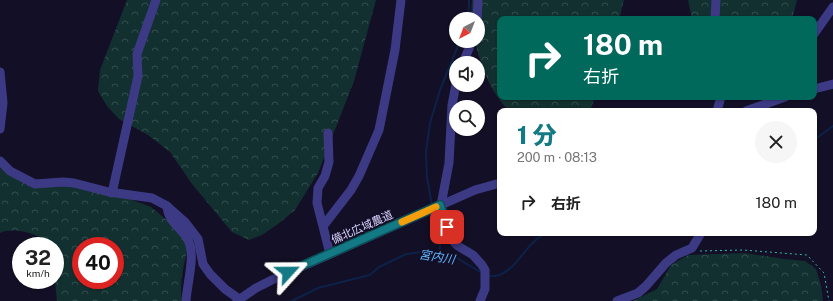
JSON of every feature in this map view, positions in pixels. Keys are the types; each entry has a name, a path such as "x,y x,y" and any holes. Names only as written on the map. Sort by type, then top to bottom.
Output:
{"street":[{"path":"112,193 138,76 137,54 156,0"},
{"path":"324,225 351,190 359,176 379,130 395,50 401,0"},
{"path":"477,12 478,0"},
{"path":"715,16 716,0"},
{"path":"817,30 833,7"},
{"path":"0,72 3,103 0,129"},
{"path":"817,88 833,84"},
{"path":"454,92 452,105 449,163 440,205 450,238 458,246 473,255 485,270 485,289 480,301"},
{"path":"754,108 777,100"},
{"path":"328,133 329,162 325,176 318,188 317,203 324,225 330,254"},
{"path":"0,161 10,171 35,184 63,182 74,183 112,193 152,198 167,206 185,222 198,239 202,264 210,274 238,300"},
{"name":"備北広域農道","path":"238,300 274,278 475,190 497,184"},
{"path":"167,206 168,214 188,240 191,251 186,301"},
{"path":"617,301 638,293 666,263 676,255 692,248 698,236"}],"path":[{"path":"692,248 698,251 743,250 807,255 824,272 829,301"}],"green space":[{"path":"127,0 376,0 354,81 318,173 295,210 262,235 249,240 232,232 192,184 170,152 148,135 119,119 107,106 98,91 100,70"},
{"path":"472,0 624,0 620,16 497,16 497,97 485,74 485,56 479,56 477,48 485,48 485,12 471,12"},
{"path":"688,0 797,0 793,16 691,16"},
{"path":"500,100 594,100 591,108 507,108"},
{"path":"0,168 27,185 59,184 127,198 151,207 174,226 188,246 182,280 182,301 57,301 56,289 64,289 64,237 40,237 20,231 6,231 0,233"},
{"path":"745,253 805,261 816,269 821,285 823,301 633,301 657,289 671,265 688,255"}],"waterway":[{"path":"468,12 469,0"},
{"path":"432,206 427,177 426,152 430,123 440,90 457,48"},
{"name":"宮内川","path":"817,138 833,126"},
{"path":"433,212 440,246 439,253"},
{"name":"宮内川","path":"488,276 499,275 507,271 534,241 541,236"},
{"name":"宮内川","path":"292,301 318,288 370,275 379,267 406,254 421,252 439,253 457,258 482,273"}],"slow traffic":[{"path":"402,222 436,207"}],"route":[{"path":"288,272 440,205 447,227"}]}
